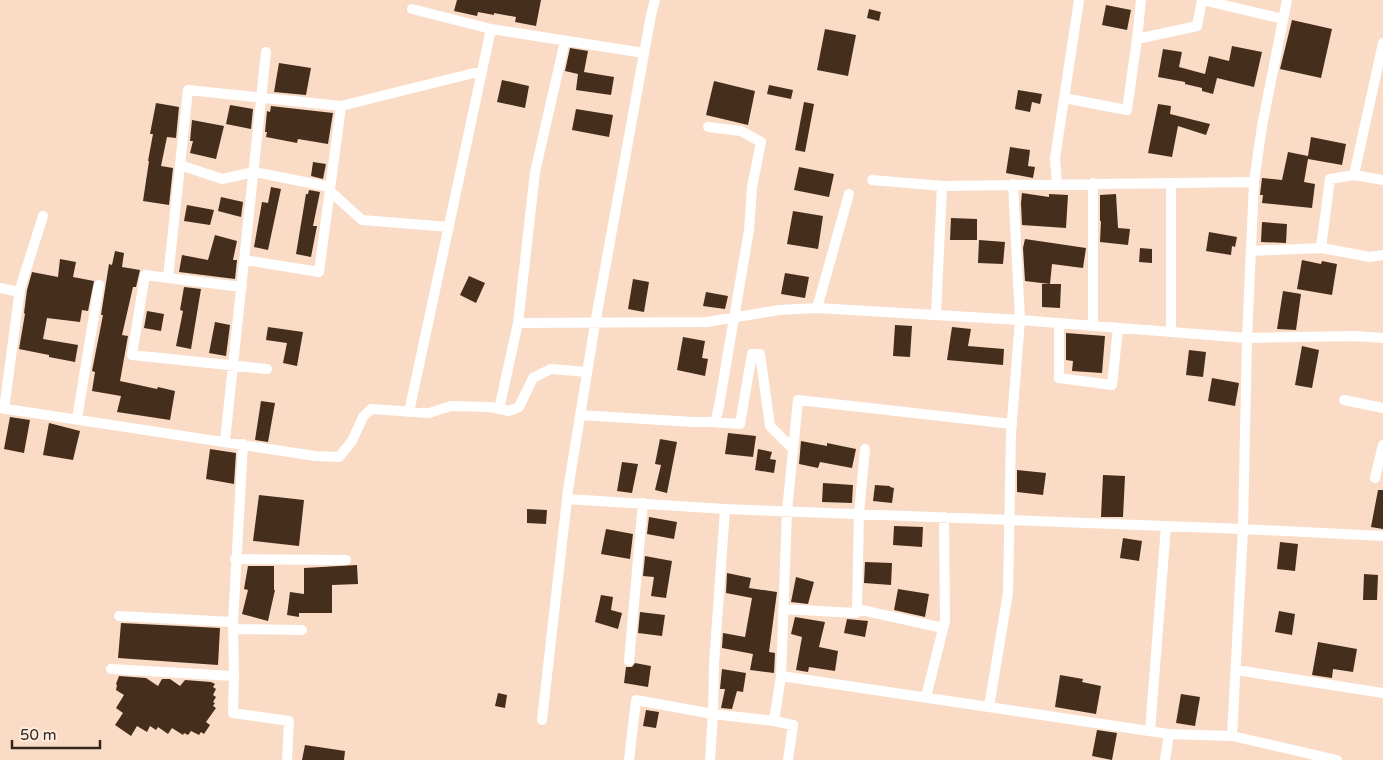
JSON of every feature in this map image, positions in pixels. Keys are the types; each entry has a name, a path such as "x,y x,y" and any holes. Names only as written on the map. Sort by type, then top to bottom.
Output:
{"street":[{"path":"542,720 567,499 580,415 650,15 655,0"},
{"path":"1057,184 1055,158 1079,0"},
{"path":"1064,98 1127,110 1141,0"},
{"path":"1137,38 1197,26 1202,0 1283,19"},
{"path":"1232,736 1243,529 1247,338 1254,182 1262,126 1287,0"},
{"path":"412,10 491,29 644,53"},
{"path":"409,412 491,29"},
{"path":"499,409 518,323 535,172 565,41"},
{"path":"1354,176 1383,43"},
{"path":"225,441 266,52"},
{"path":"168,278 188,90 341,106 482,71"},
{"path":"245,260 318,272 341,106"},
{"path":"708,126 741,132 761,142 752,187 749,230 735,318 719,406 715,422 713,422"},
{"path":"180,165 222,179 254,172 330,189 362,220 449,227"},
{"path":"1320,248 1330,178 1354,176 1383,180"},
{"path":"872,180 942,186 1254,182"},
{"path":"1171,332 1172,183"},
{"path":"989,707 1008,593 1012,424 1020,320 1013,184"},
{"path":"1093,184 1094,326"},
{"path":"936,315 942,186"},
{"path":"817,308 849,194"},
{"path":"43,216 19,292 2,408 78,418 315,456 339,457 352,441 363,417 371,409 429,412 451,406 470,405 509,411 519,407 533,378 551,369 587,372"},
{"path":"1251,251 1320,248 1370,257 1383,255"},
{"path":"242,287 145,274 132,355 267,370"},
{"path":"78,418 99,284"},
{"path":"0,288 19,292"},
{"path":"518,323 707,322 778,310 817,308 1020,320 1247,338 1354,336 1383,338"},
{"path":"1059,323 1058,378 1112,385 1118,328"},
{"path":"580,415 740,424 752,354 760,354 770,426 793,449"},
{"path":"774,721 781,676 787,511 798,400 1012,424"},
{"path":"1344,400 1383,408"},
{"path":"243,444 235,559 233,713 289,721 287,760"},
{"path":"1375,478 1383,444"},
{"path":"783,609 856,613 859,514 865,449"},
{"path":"567,499 725,509 1383,536"},
{"path":"629,662 643,503"},
{"path":"710,760 714,714 714,664 725,509"},
{"path":"926,698 945,621 944,517"},
{"path":"1150,731 1166,526"},
{"path":"235,559 346,560"},
{"path":"857,609 943,628"},
{"path":"119,616 302,630"},
{"path":"111,669 234,676"},
{"path":"1236,670 1383,692"},
{"path":"781,676 1169,734 1232,736 1337,760"},
{"path":"629,760 636,700 714,714 793,725 788,760"},
{"path":"1165,760 1169,734"}],"building":[{"path":"457,0 541,0 536,26 515,22 516,17 478,12 477,16 454,11"},
{"path":"1106,5 1131,10 1127,30 1102,25"},
{"path":"869,9 881,12 879,21 867,18"},
{"path":"1292,20 1332,29 1321,78 1280,69"},
{"path":"825,29 856,35 848,76 817,70"},
{"path":"1232,46 1262,52 1254,87 1217,78 1213,94 1202,91 1202,88 1185,84 1185,82 1158,77 1163,49 1182,52 1179,67 1205,74 1209,56 1229,61"},
{"path":"570,48 588,51 584,72 614,77 611,95 576,90 578,74 565,71"},
{"path":"279,63 311,68 306,95 274,92"},
{"path":"502,80 529,86 525,108 497,102"},
{"path":"714,81 755,91 748,125 706,115"},
{"path":"769,85 793,90 791,99 767,94"},
{"path":"1018,90 1042,94 1040,104 1032,102 1030,112 1015,109"},
{"path":"804,102 814,104 805,152 795,150"},
{"path":"156,103 179,107 176,138 167,137 161,166 173,168 169,205 143,201 153,134 150,134"},
{"path":"1158,104 1171,106 1170,114 1210,124 1206,135 1178,126 1172,157 1148,153"},
{"path":"230,105 253,109 251,129 226,124"},
{"path":"271,106 333,113 328,144 298,139 297,143 266,137 267,111 270,112"},
{"path":"576,109 613,115 609,137 572,130"},
{"path":"192,120 224,126 216,159 190,153 193,141 190,141"},
{"path":"1311,137 1346,144 1342,165 1308,159 1304,182 1315,184 1312,208 1262,203 1263,195 1260,195 1262,178 1282,180 1288,152 1308,156"},
{"path":"1010,147 1030,150 1028,166 1035,167 1033,178 1006,173"},
{"path":"313,162 326,164 323,179 311,176"},
{"path":"799,167 834,174 829,197 794,190"},
{"path":"271,187 281,189 268,250 254,247 262,202 268,203"},
{"path":"309,190 320,192 313,226 317,226 311,257 296,254 306,194 308,194"},
{"path":"1022,193 1049,197 1049,194 1068,195 1066,228 1022,225"},
{"path":"1116,194 1118,228 1130,229 1128,245 1100,242 1100,195"},
{"path":"221,197 243,202 241,217 218,211"},
{"path":"187,205 214,210 210,225 184,221"},
{"path":"793,211 823,216 818,249 787,244"},
{"path":"951,218 977,219 977,240 950,240"},
{"path":"1262,222 1287,224 1286,243 1261,242"},
{"path":"1209,232 1237,237 1235,247 1232,246 1231,255 1206,251"},
{"path":"215,235 237,241 233,260 237,260 235,279 179,272 182,255 208,260"},
{"path":"1025,239 1086,248 1083,268 1052,264 1050,284 1025,281 1023,248"},
{"path":"979,240 1005,242 1003,264 978,263"},
{"path":"1140,248 1152,249 1152,263 1139,262"},
{"path":"115,251 124,253 122,267 140,270 136,287 133,287 122,335 128,336 120,381 175,391 170,420 117,412 121,396 92,391 95,372 92,371 103,315 101,315 109,264 112,265"},
{"path":"60,259 76,262 73,277 94,281 88,311 82,310 80,322 47,318 43,339 78,345 75,362 19,349 27,290 32,272 58,277"},
{"path":"1302,260 1321,264 1322,261 1337,264 1332,295 1297,289"},
{"path":"785,273 809,277 805,298 781,294"},
{"path":"469,276 485,283 476,303 460,295"},
{"path":"633,279 649,282 644,312 628,309"},
{"path":"1042,284 1061,284 1060,308 1042,307"},
{"path":"184,287 201,289 191,349 176,346 183,311 180,310"},
{"path":"1283,291 1301,294 1296,330 1277,329"},
{"path":"706,292 728,296 725,309 703,306"},
{"path":"147,311 164,314 161,331 144,328"},
{"path":"215,322 230,325 226,356 209,353"},
{"path":"895,325 912,326 910,357 893,356"},
{"path":"268,327 303,332 297,366 283,363 287,343 266,340"},
{"path":"952,327 971,329 968,346 1004,349 1003,365 947,360"},
{"path":"1066,333 1105,336 1102,373 1072,371 1073,361 1066,360"},
{"path":"683,337 705,341 702,358 708,359 705,376 677,370"},
{"path":"1302,346 1319,350 1312,388 1295,385"},
{"path":"1189,350 1206,352 1203,377 1186,375"},
{"path":"1212,378 1239,383 1235,406 1208,401"},
{"path":"261,401 275,403 268,442 255,440"},
{"path":"10,417 30,420 24,453 4,449"},
{"path":"49,423 80,431 73,460 43,455"},
{"path":"728,433 756,436 753,457 725,454"},
{"path":"660,439 677,442 667,493 655,490 661,465 655,464"},
{"path":"801,441 827,446 827,443 856,449 852,468 820,462 818,468 799,464"},
{"path":"210,449 236,453 234,484 206,479"},
{"path":"758,449 772,452 770,459 776,460 774,473 755,470"},
{"path":"622,462 638,464 632,493 617,491"},
{"path":"1017,470 1046,473 1043,495 1017,492"},
{"path":"1103,475 1125,476 1123,517 1101,517"},
{"path":"823,483 853,485 852,503 822,502"},
{"path":"875,485 894,488 892,503 873,501"},
{"path":"1378,490 1383,490 1383,529 1371,527"},
{"path":"259,495 304,500 299,546 253,541"},
{"path":"527,509 547,510 546,524 527,523"},
{"path":"649,517 677,522 674,539 647,534"},
{"path":"894,526 923,527 922,547 893,545"},
{"path":"606,529 633,534 630,559 601,554"},
{"path":"1123,538 1142,541 1139,561 1120,558"},
{"path":"1280,542 1298,544 1295,571 1277,569"},
{"path":"645,556 672,561 666,598 651,596 654,577 643,576"},
{"path":"865,562 892,563 891,585 864,583"},
{"path":"357,565 358,584 332,585 332,613 299,613 299,617 287,615 290,592 304,594 304,568"},
{"path":"248,566 274,566 275,590 268,621 242,614 248,590 244,589"},
{"path":"727,573 751,578 749,588 777,592 769,652 775,653 774,673 750,670 753,654 722,648 723,633 745,637 752,598 726,593"},
{"path":"1364,574 1378,575 1377,600 1363,600"},
{"path":"796,577 814,582 808,604 791,602"},
{"path":"898,589 929,594 925,617 894,610"},
{"path":"601,595 613,597 611,610 622,613 618,629 595,622"},
{"path":"1279,611 1295,614 1292,635 1275,632"},
{"path":"640,612 665,615 662,636 638,633"},
{"path":"795,617 825,622 819,647 838,651 835,671 809,667 808,672 796,670 802,637 791,634"},
{"path":"847,619 868,621 865,637 844,633"},
{"path":"121,623 220,628 218,665 118,658"},
{"path":"1318,642 1357,649 1353,672 1333,669 1332,678 1312,675"},
{"path":"635,663 651,666 648,687 624,683 626,667 632,667"},
{"path":"722,669 746,673 743,692 737,691 732,709 721,708 725,689 720,689"},
{"path":"1060,675 1083,679 1082,682 1101,686 1096,714 1055,707"},
{"path":"119,676 146,678 158,686 162,679 170,679 180,686 185,680 215,684 213,687 216,689 213,695 216,697 213,706 216,708 206,722 210,725 204,734 201,732 199,735 191,731 188,735 184,733 183,735 172,728 168,734 158,727 156,730 150,726 147,732 137,726 131,736 115,725 123,713 116,708 124,695 116,690"},
{"path":"498,693 507,695 505,708 495,706"},
{"path":"1181,694 1200,697 1195,726 1176,723"},
{"path":"646,710 659,712 656,728 643,726"},
{"path":"1097,730 1117,733 1112,760 1092,756"},
{"path":"305,745 345,751 344,760 302,760"}]}
